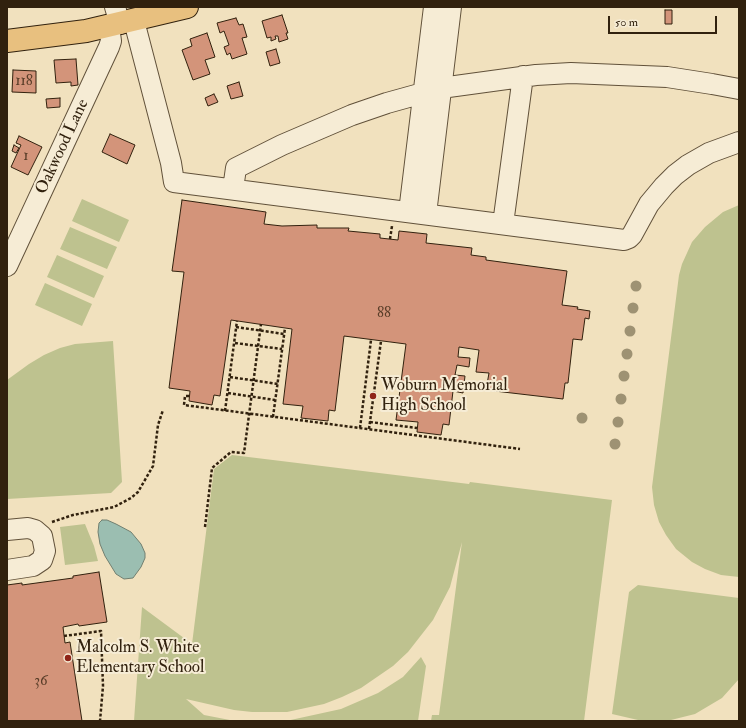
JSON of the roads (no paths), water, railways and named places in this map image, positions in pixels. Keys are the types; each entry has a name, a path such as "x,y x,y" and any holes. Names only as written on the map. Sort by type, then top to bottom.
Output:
{"main road":[{"path":"7,42 65,34 119,19 187,7"}],"street":[{"path":"433,90 434,7"},
{"path":"418,213 433,90 452,7"},
{"path":"119,19 171,163 174,182 622,240 627,239 632,234 641,216 653,198 675,175 705,155 739,142"},
{"name":"Oakwood Lane","path":"7,266 109,47 119,19"},
{"path":"233,189 236,168 277,147 352,115 388,102 433,90 523,76 559,73 644,75 690,80 739,89"},
{"path":"503,224 523,76"},
{"path":"7,530 28,528 35,530 44,540 45,550 43,557 33,566 7,570"}],"place":[{"name":"Woburn Memorial High School","path":"373,396"},
{"name":"Malcolm S. White Elementary School","path":"68,658"}]}
